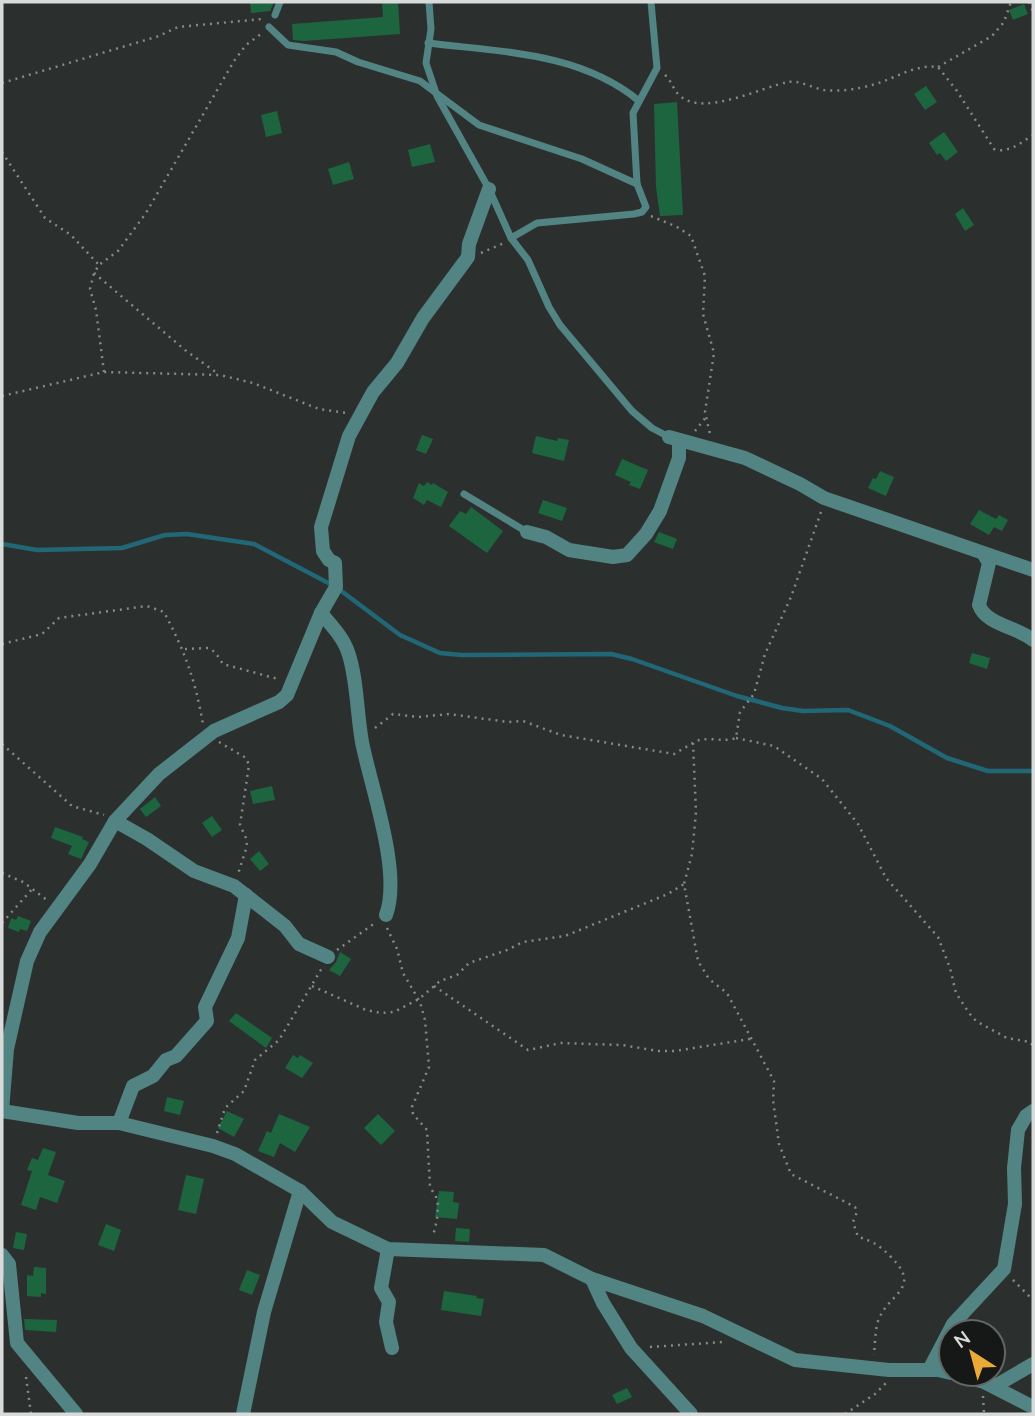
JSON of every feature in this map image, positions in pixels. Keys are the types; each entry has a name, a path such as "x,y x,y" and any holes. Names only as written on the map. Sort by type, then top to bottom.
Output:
{"street":[{"path":"489,189 469,244 468,257 423,318 397,363 359,414 349,436 321,527 323,551 329,560 335,563 336,587 321,612 287,695 279,702 226,723 206,736 159,774 115,821 90,864 40,932 27,961 7,1049 2,1111 78,1123 119,1123 213,1146 235,1154 300,1191 332,1223 388,1249 544,1255 592,1279 703,1316 795,1360 893,1370 937,1371"},
{"path":"674,438 715,452 745,458 824,498 1033,569"},
{"path":"527,532 546,537 569,550 613,557 627,555 646,534 660,511 679,458 674,438"},
{"path":"983,553 989,563 979,605 981,610 989,618 1033,640"},
{"path":"321,612 349,654 362,740 389,867 391,900 386,915"},
{"path":"115,821 194,871 240,890 285,926 299,944 328,957"},
{"path":"119,1123 133,1086 153,1076 166,1060 176,1056 207,1021 205,1007 239,938 240,890"},
{"path":"929,1370 953,1324 1007,1263 1015,1204 1014,1168 1018,1130 1026,1116 1033,1111"},
{"path":"243,1414 264,1312 300,1191"},
{"path":"388,1249 381,1288 389,1302 386,1322 392,1348"},
{"path":"2,1255 9,1264 17,1343 76,1414"},
{"path":"592,1279 603,1303 631,1348 691,1414"},
{"path":"1007,1379 1033,1364"},
{"path":"996,1388 1033,1407"}],"lane":[{"path":"275,15 280,2"},
{"path":"429,2 431,16 426,63 438,96 489,189 511,238 528,260 549,307 560,325 632,411 652,428 674,438"},
{"path":"511,238 537,223 642,212 646,207 638,184 633,113 657,68 651,2"},
{"path":"270,27 288,45 336,52 370,66 420,81 479,125 582,159 638,184"},
{"path":"428,43 542,57 573,65 600,75 639,101"},
{"path":"464,494 527,532"}],"path":[{"path":"657,68 671,80 680,96 708,103 788,82 824,90 871,85 916,68 938,67 992,36 1004,22 1011,2"},
{"path":"1029,2 1033,12"},
{"path":"2,83 159,36 178,27 254,21 275,15"},
{"path":"104,372 96,310 90,289 94,273 99,265 118,251 146,213 234,61 246,45 270,27"},
{"path":"938,67 957,91 994,149 1000,151 1013,147 1033,135"},
{"path":"2,152 45,218 71,235 99,265"},
{"path":"642,212 688,233 698,254 705,280 704,320 714,353 705,412 715,452"},
{"path":"468,257 489,251 511,238"},
{"path":"94,273 185,350 220,374"},
{"path":"2,396 104,372 220,374 262,386 331,413 359,414"},
{"path":"736,738 740,712 754,694 765,654 815,534 824,498"},
{"path":"2,644 42,634 59,618 146,606 164,612 194,678 206,736 242,755 249,765 240,825 247,846 240,890"},
{"path":"183,649 208,648 215,652 223,664 291,683"},
{"path":"362,740 393,714 418,717 439,713 508,722 523,721 561,735 674,754 698,739 729,741 736,738 774,746 822,779 858,824 886,878 938,937 956,993 969,1013 987,1028 1007,1038 1030,1042 1033,1046"},
{"path":"693,743 695,812 692,854 684,884 698,961 709,979 727,993 774,1081 773,1100 779,1144 792,1174 855,1207 857,1212 853,1222 858,1237 875,1242 905,1273 904,1282 879,1319 874,1368"},
{"path":"2,744 72,806 96,811 115,821"},
{"path":"2,873 33,888 56,911"},
{"path":"312,986 366,1010 394,1012 419,999 434,986 457,975 466,965 482,957 523,942 565,936 614,918 684,884"},
{"path":"2,923 33,888"},
{"path":"213,1146 225,1108 243,1091 256,1060 279,1040 328,957 382,919 397,949 403,973 419,999 425,1020 429,1067 412,1112 427,1130 430,1187 438,1205 438,1220 428,1251"},
{"path":"434,986 527,1051 561,1043 622,1045 675,1051 751,1038"},
{"path":"1003,1270 1033,1300"},
{"path":"631,1348 718,1343 742,1333"},
{"path":"845,1414 881,1389 893,1370"},
{"path":"26,1377 31,1414"}],"building":[{"path":"250,2 274,2 270,11 251,13"},
{"path":"382,2 398,2 400,34 293,40 292,24 383,17"},
{"path":"1024,4 1028,14 1013,20 1009,10"},
{"path":"926,86 937,102 925,110 914,94"},
{"path":"677,102 683,215 660,216 656,187 654,104"},
{"path":"277,111 282,133 266,137 261,115"},
{"path":"944,132 958,152 946,161 940,153 937,155 929,143"},
{"path":"430,144 435,162 412,167 408,150"},
{"path":"349,162 354,179 333,185 328,169"},
{"path":"963,208 974,225 965,231 955,214"},
{"path":"422,435 433,439 426,454 416,450"},
{"path":"536,436 557,441 558,438 569,440 564,461 532,453"},
{"path":"622,459 648,470 640,489 615,475"},
{"path":"880,471 894,477 886,496 868,488"},
{"path":"427,482 448,492 441,507 427,500 424,505 413,498 419,483 424,486"},
{"path":"543,500 567,508 562,521 538,513"},
{"path":"471,507 503,531 487,553 449,526 460,511 466,514"},
{"path":"979,510 996,519 999,515 1008,520 1002,531 994,527 989,535 970,524"},
{"path":"659,532 677,539 673,549 654,542"},
{"path":"972,653 990,658 987,669 969,663"},
{"path":"272,786 275,800 253,804 250,791"},
{"path":"155,797 161,806 146,817 140,809"},
{"path":"212,816 222,830 212,837 202,823"},
{"path":"55,827 83,837 82,839 89,842 81,859 68,854 72,846 51,838"},
{"path":"259,851 269,864 260,871 250,859"},
{"path":"18,916 31,921 27,931 20,929 19,932 8,928 11,918 16,920"},
{"path":"340,952 351,959 340,976 329,970"},
{"path":"236,1013 272,1038 266,1048 229,1021"},
{"path":"293,1055 298,1058 300,1055 313,1063 302,1078 285,1068"},
{"path":"167,1097 184,1101 180,1115 164,1111"},
{"path":"227,1111 244,1119 234,1137 218,1128"},
{"path":"279,1114 310,1127 295,1152 280,1143 274,1157 258,1151 267,1131 271,1133"},
{"path":"378,1114 395,1131 381,1145 364,1128"},
{"path":"43,1148 56,1152 48,1175 65,1181 57,1203 40,1197 36,1210 21,1205 32,1171 27,1170 32,1158 38,1160"},
{"path":"186,1175 204,1179 196,1214 178,1210"},
{"path":"439,1191 454,1192 453,1202 459,1203 457,1219 435,1217"},
{"path":"106,1224 121,1230 114,1251 98,1245"},
{"path":"456,1228 470,1229 469,1242 455,1241"},
{"path":"16,1232 27,1234 24,1250 13,1248"},
{"path":"34,1267 46,1268 46,1294 41,1293 41,1297 27,1296 27,1275 33,1276"},
{"path":"247,1270 260,1275 252,1295 239,1290"},
{"path":"444,1291 484,1299 481,1316 441,1310"},
{"path":"24,1319 57,1320 56,1332 25,1330"},
{"path":"627,1388 632,1397 617,1404 612,1395"}],"waterway":[{"path":"2,544 37,550 122,548 165,535 187,534 254,544 336,587 400,635 440,653 611,654 737,696 782,708 803,711 848,710 890,726 947,758 988,771 1033,771"}]}
